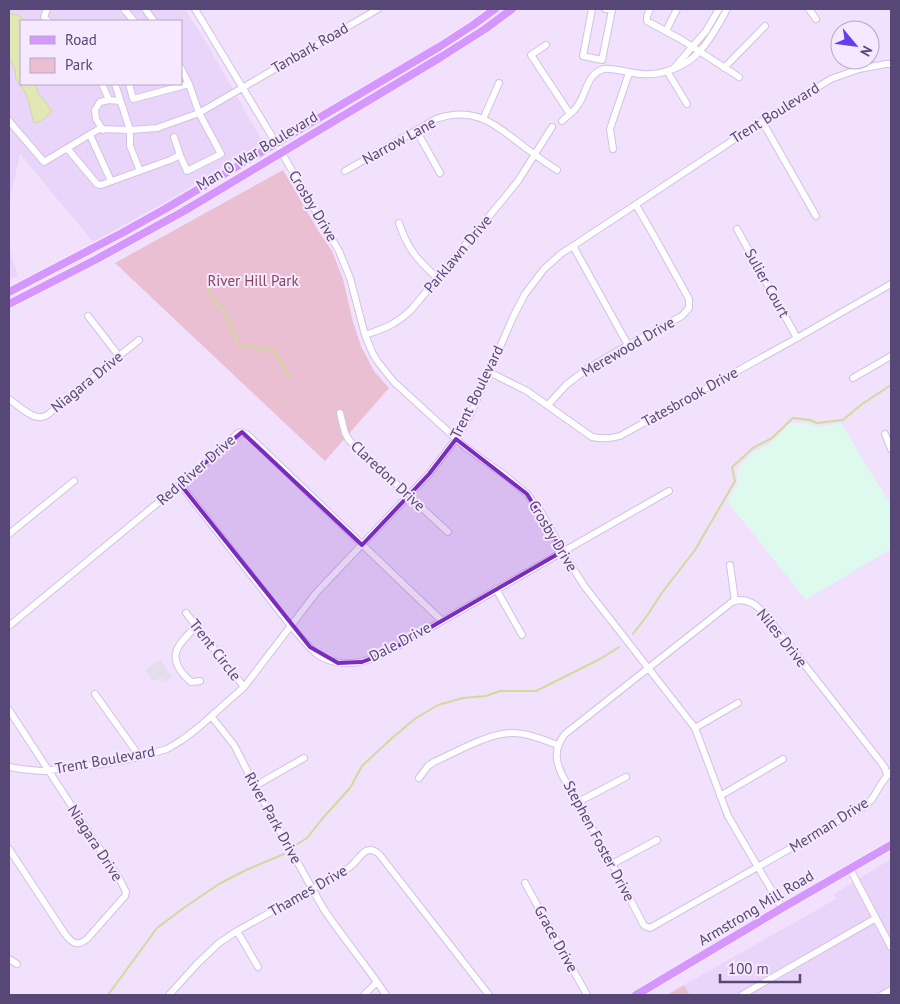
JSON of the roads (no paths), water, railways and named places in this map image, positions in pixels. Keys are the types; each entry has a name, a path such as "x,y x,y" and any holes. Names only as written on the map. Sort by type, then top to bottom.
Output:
{"main road":[{"name":"Man O War Boulevard","path":"9,292 165,209 439,47 495,9"},
{"name":"Man O War Boulevard","path":"9,304 175,216 459,46 512,9"},
{"name":"Armstrong Mill Road","path":"636,995 891,845"}],"street":[{"path":"47,9 44,17 47,20"},
{"path":"124,9 133,20"},
{"path":"145,9 153,20"},
{"name":"Crosby Drive","path":"195,9 339,251 350,278 365,335 373,354 387,375 413,400 464,446 527,494 541,512 584,587 694,728 731,822 782,908"},
{"name":"Tanbark Road","path":"9,121 44,162 99,129 130,130 158,128 199,113 377,9"},
{"path":"592,9 583,56 602,60"},
{"path":"605,9 612,10 602,60 605,68"},
{"path":"650,9 647,21 700,51 739,77"},
{"path":"666,31 677,9"},
{"path":"670,70 706,31 719,9"},
{"path":"562,121 578,105 591,78 605,68 643,75 656,74 680,66 700,51 727,9"},
{"path":"809,9 816,19"},
{"path":"724,68 765,26"},
{"path":"546,45 531,55 570,114"},
{"name":"Trent Boulevard","path":"9,767 21,770 48,770 103,764 140,757 167,748 182,740 199,727 244,687 316,593 429,474 456,439 470,415 514,315 525,294 544,269 562,253 762,121 831,79 859,69 891,64"},
{"path":"174,137 187,171 221,154 199,113 182,70"},
{"path":"670,70 687,104"},
{"path":"613,149 610,129 629,72"},
{"path":"483,118 499,83"},
{"path":"129,85 133,99 189,84"},
{"path":"102,85 109,100"},
{"path":"115,85 130,130 130,146 140,171"},
{"path":"103,130 96,119 96,110 100,102 120,100"},
{"name":"Narrow Lane","path":"345,171 436,119 449,115 471,115 483,118 557,170"},
{"path":"762,121 816,216"},
{"name":"Parklawn Drive","path":"365,335 386,328 403,317 506,197 552,128"},
{"path":"416,130 440,173"},
{"path":"90,134 111,181"},
{"path":"67,148 97,184 101,185 180,155"},
{"name":"Merewood Drive","path":"548,405 575,378 628,345 682,316 689,308 689,299 636,205"},
{"path":"399,223 407,245 423,265 437,278"},
{"name":"Sulier Court","path":"737,229 797,338"},
{"path":"573,246 628,345"},
{"name":"Tatesbrook Drive","path":"489,372 527,391 592,436 609,439 620,436 891,284"},
{"path":"88,316 119,356"},
{"name":"Niagara Drive","path":"10,402 35,417 43,417 139,340"},
{"path":"853,378 891,356"},
{"name":"Claredon Drive","path":"340,413 345,433 349,440 448,532"},
{"name":"Red River Drive","path":"9,626 216,454 238,433 242,432 250,437 441,620"},
{"path":"885,434 891,449"},
{"path":"9,534 74,481"},
{"name":"Dale Drive","path":"180,484 291,626 319,655 338,663 354,663 369,660 386,653 669,491"},
{"path":"419,778 428,766 434,762 493,736 520,734 558,745 565,734 735,601 730,565"},
{"path":"496,589 522,635"},
{"name":"Niles Drive","path":"735,601 749,601 759,607 889,774"},
{"name":"Trent Circle","path":"186,613 244,687"},
{"path":"197,626 183,639 175,656 176,663 187,678 191,682 200,681"},
{"path":"95,694 140,757"},
{"path":"694,728 738,703"},
{"name":"Niagara Drive","path":"9,710 120,880 126,892 125,896 87,940 83,943 75,944 65,934 9,849"},
{"name":"River Park Drive","path":"211,716 234,746 334,924 386,995"},
{"name":"Stephen Foster Drive","path":"558,745 557,761 559,768 644,926 650,928 758,868"},
{"path":"255,786 304,758"},
{"path":"720,796 783,759"},
{"name":"Merman Drive","path":"758,868 867,805 871,802 889,774"},
{"path":"578,802 626,777"},
{"path":"612,864 657,840"},
{"name":"Thames Drive","path":"171,995 208,952 219,943 348,868 366,851 372,850 376,851 489,995"},
{"path":"850,869 891,947"},
{"name":"Grace Drive","path":"525,883 587,995"},
{"path":"742,995 876,918"},
{"path":"237,931 258,967"},
{"path":"9,959 17,964"},
{"path":"364,995 378,982"},
{"path":"882,995 891,990"}],"waterway":[{"path":"207,286 214,300 225,311 231,324 230,331 234,331 239,344 257,347 262,352 268,348 272,350 278,356 290,377"},
{"path":"633,634 695,550 735,481 732,467 753,448 772,438 793,418 810,420 817,423 843,420 862,404 891,385"},
{"path":"296,845 307,838 350,788 362,766 416,718 438,705 463,698 486,696 500,691 536,691 600,659 619,647"},
{"path":"108,995 157,928 219,884 284,854"}],"park label":[{"name":"River Hill Park","path":"253,281"}]}
